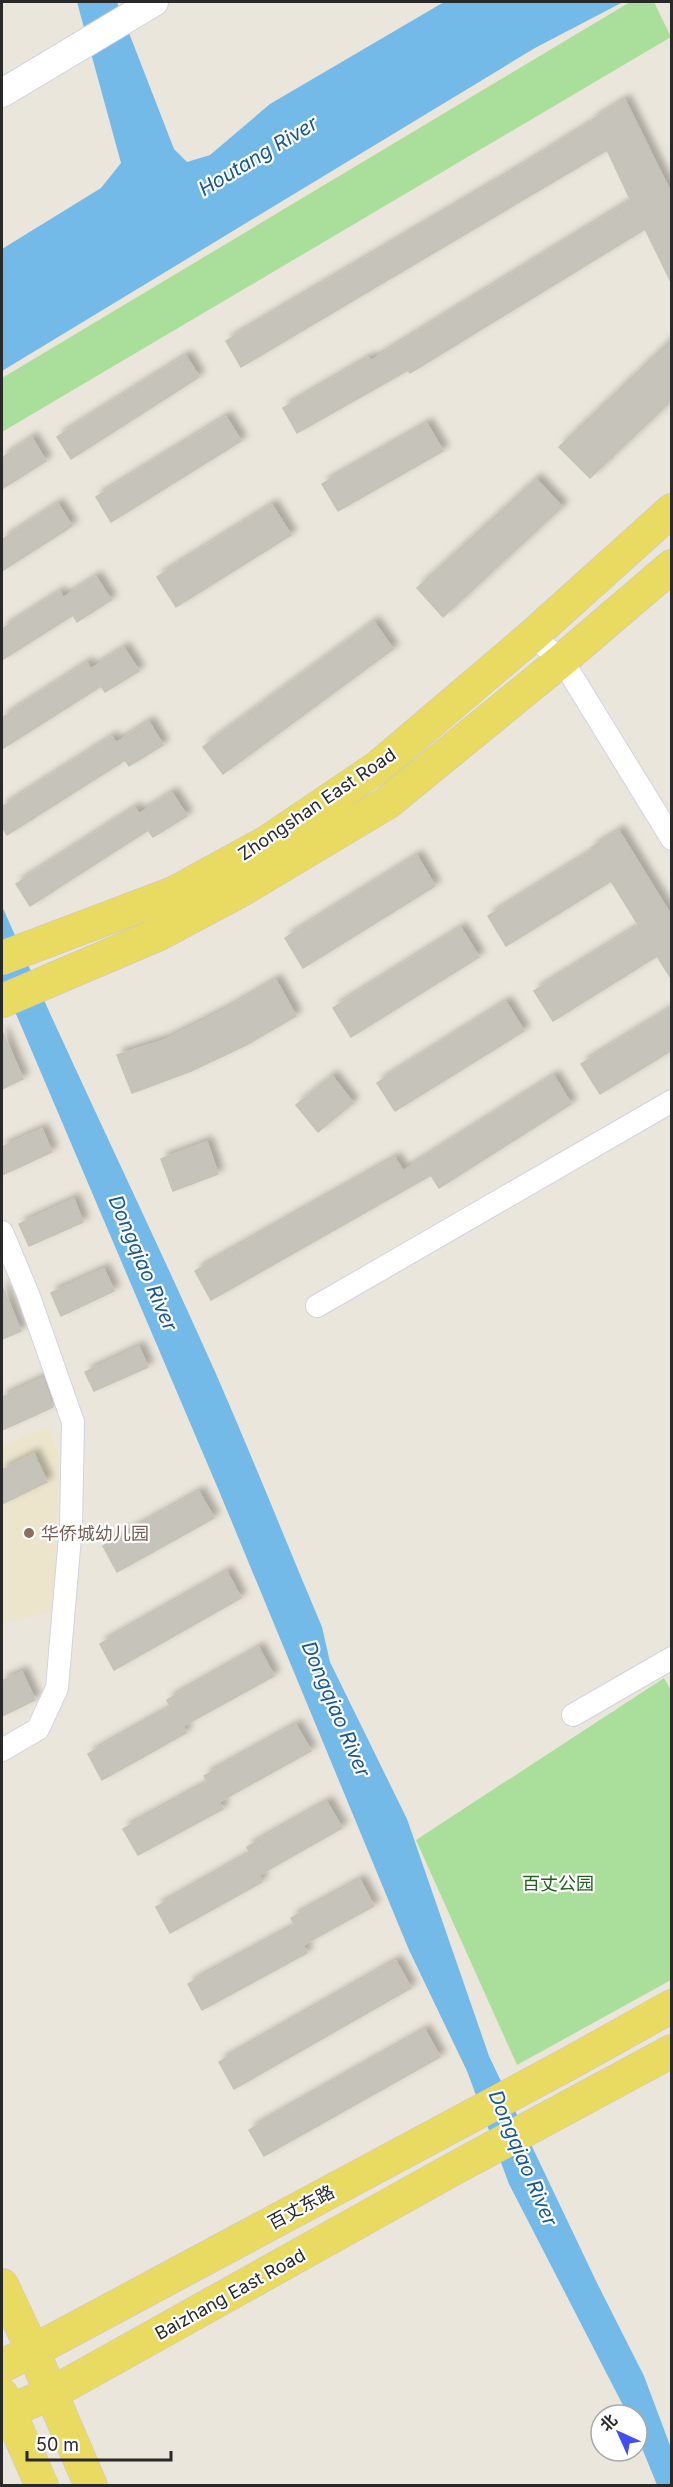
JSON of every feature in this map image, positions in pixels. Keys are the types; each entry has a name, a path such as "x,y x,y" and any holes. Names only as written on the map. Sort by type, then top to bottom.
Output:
{"main road":[{"name":"Zhongshan East Road","path":"2,958 174,893 267,842 378,767 532,636 672,510"},
{"name":"Zhongshan East Road","path":"3,1000 159,934 228,898 387,803 562,660 672,566"},
{"name":"百丈东路","path":"33,2351 672,2006"},
{"name":"Baizhang East Road","path":"4,2407 52,2393 455,2168 672,2051"},
{"path":"2,2285 92,2486"},
{"path":"2,2366 33,2351"},
{"path":"4,2407 42,2486"}],"street":[{"path":"2,93 143,8"},
{"path":"532,636 562,660 672,839"},
{"path":"317,1306 672,1101"},
{"path":"2,1232 28,1294 73,1422 71,1526 57,1688 38,1729 2,1750"},
{"path":"573,1715 668,1668"}],"shaded area":[{"name":"华侨城幼儿园","path":"48,1426 59,1455 54,1611 2,1624 2,1447"}],"green space":[{"path":"630,2 654,2 671,37 2,432 2,378"},
{"name":"百丈公园","path":"664,1678 672,1692 671,1980 517,2065 416,1840"}],"water":[{"name":"Houtang River","path":"77,2 117,2 174,149 187,162 210,155 270,104 444,2 623,2 535,48 2,371 2,249 101,188 121,163"},
{"name":"Dongqiao River","path":"2,906 217,1376 322,1627 330,1662 407,1819 489,2056 644,2376 671,2448 671,2485 657,2485 648,2463 649,2403 622,2403 509,2184 467,2071 409,1950 219,1491 2,981"}],"building":[{"path":"625,100 672,195 672,284 645,229 410,373 408,370 297,433 283,408 369,358 371,361 631,201 607,150 241,367 226,341 519,168"},
{"path":"672,339 672,400 590,478 559,447"},
{"path":"186,356 199,377 71,459 57,437"},
{"path":"226,417 241,441 111,522 96,497"},
{"path":"427,424 443,451 338,511 322,484"},
{"path":"32,438 46,461 2,489 2,458"},
{"path":"536,479 562,507 443,617 417,588"},
{"path":"58,504 72,526 2,571 2,540"},
{"path":"272,505 291,535 176,607 157,577"},
{"path":"96,577 111,600 77,622 73,615 2,660 2,629 60,592 63,598"},
{"path":"374,622 393,649 223,774 203,747"},
{"path":"124,648 139,671 105,692 101,686 2,749 2,718 87,663 91,669"},
{"path":"149,722 163,745 129,766 125,760 7,835 2,827 2,807 112,737 116,743"},
{"path":"172,793 187,816 153,837 148,830 30,906 16,884 135,808 139,814"},
{"path":"619,831 672,917 672,980 657,956 553,1021 534,991 639,926 611,881 506,946 488,916 593,851 591,848"},
{"path":"417,856 435,886 303,968 285,938"},
{"path":"461,928 479,957 351,1037 333,1008"},
{"path":"276,980 296,1016 246,1045 191,1071 132,1093 117,1055 165,1040 223,1011"},
{"path":"506,1002 524,1031 395,1111 377,1083"},
{"path":"672,1008 672,1050 600,1094 581,1064"},
{"path":"2,1031 23,1079 2,1089"},
{"path":"332,1076 353,1103 318,1132 296,1105"},
{"path":"554,1076 571,1104 439,1188 431,1175 211,1300 195,1271 395,1158 403,1171"},
{"path":"42,1129 52,1152 2,1175 2,1147"},
{"path":"207,1142 218,1174 173,1191 161,1159"},
{"path":"74,1199 83,1222 29,1246 19,1224"},
{"path":"104,1269 114,1291 61,1316 51,1293"},
{"path":"2,1286 21,1331 2,1339"},
{"path":"139,1347 148,1367 94,1391 85,1372"},
{"path":"43,1378 53,1407 2,1430 2,1397"},
{"path":"34,1454 47,1482 2,1504 2,1470"},
{"path":"199,1492 214,1518 117,1572 103,1546"},
{"path":"227,1572 241,1598 114,1670 100,1644"},
{"path":"259,1648 274,1676 183,1726 186,1733 102,1780 88,1754 171,1708 167,1700"},
{"path":"22,1672 35,1700 2,1716 2,1681"},
{"path":"296,1725 311,1751 219,1802 223,1809 138,1855 123,1829 208,1783 204,1776"},
{"path":"327,1802 342,1828 259,1875 262,1882 170,1933 156,1907 250,1854 247,1847"},
{"path":"360,1880 374,1906 303,1945 307,1953 202,2010 188,1984 295,1926 291,1918"},
{"path":"396,1961 411,1988 234,2089 219,2062"},
{"path":"425,2030 440,2057 264,2156 249,2130"}],"place":[{"name":"华侨城幼儿园","path":"29,1533"}]}
